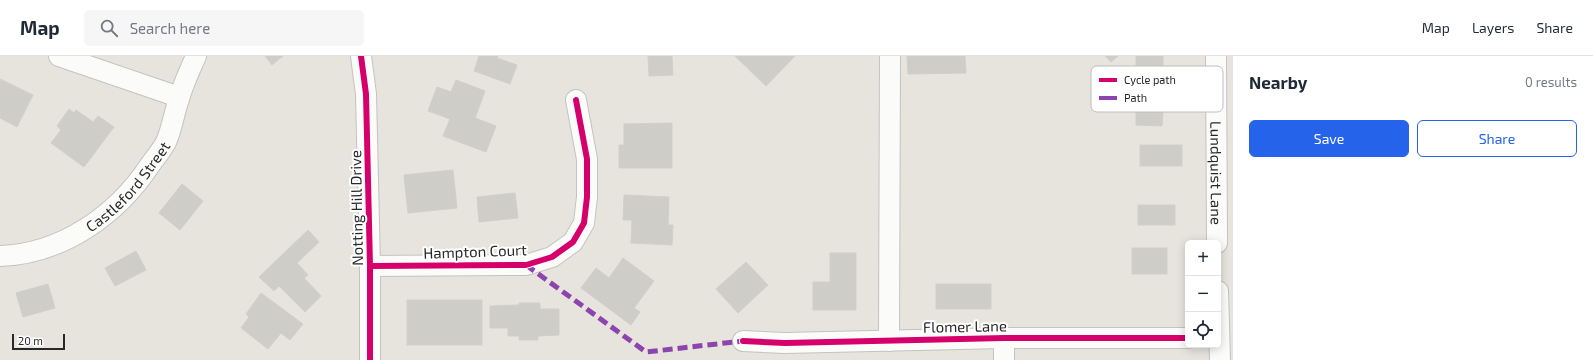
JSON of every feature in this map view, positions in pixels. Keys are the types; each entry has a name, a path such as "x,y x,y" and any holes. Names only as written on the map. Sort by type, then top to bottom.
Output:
{"street":[{"path":"59,56 179,97"},
{"name":"Castleford Street","path":"0,256 28,253 55,244 88,228 115,207 137,185 166,143 179,97 196,56"},
{"name":"Notting Hill Drive","path":"361,56 366,94 370,266 370,360"},
{"path":"889,341 890,56"},
{"name":"Lundquist Lane","path":"1216,56 1216,66"},
{"name":"Hampton Court","path":"370,266 526,265 552,257 574,242 584,222 587,197 587,159 576,100"},
{"name":"Lundquist Lane","path":"1216,112 1217,240"},
{"path":"1004,338 1004,360"},
{"name":"Flomer Lane","path":"743,341 785,343 1004,338 1185,338"},
{"path":"1219,348 1220,360"}],"building":[{"path":"265,56 283,56 272,65"},
{"path":"479,56 498,56 497,58 517,65 510,84 474,71"},
{"path":"648,56 672,56 673,75 649,76"},
{"path":"735,56 795,56 766,86"},
{"path":"907,56 965,56 966,73 908,74"},
{"path":"1105,56 1118,56 1111,62"},
{"path":"1136,56 1163,56 1163,66 1136,66"},
{"path":"0,79 33,95 17,127 0,118"},
{"path":"456,80 485,91 475,118 496,126 486,152 443,136 450,119 428,111 437,87 451,92"},
{"path":"69,109 74,113 76,110 93,122 98,116 114,127 84,167 51,143 61,130 57,126"},
{"path":"1136,112 1163,112 1162,126 1136,125"},
{"path":"672,123 672,168 619,168 619,145 624,145 624,124"},
{"path":"1140,145 1182,145 1182,166 1140,166"},
{"path":"453,170 457,208 408,213 404,175"},
{"path":"182,184 203,201 180,230 159,213"},
{"path":"515,193 518,218 479,222 477,197"},
{"path":"624,195 669,197 668,225 673,225 672,245 631,243 632,220 623,220"},
{"path":"1138,205 1175,205 1175,225 1138,225"},
{"path":"308,230 319,242 297,263 308,275 304,278 321,296 305,312 279,286 274,291 259,277"},
{"path":"1132,248 1167,248 1167,274 1132,274"},
{"path":"136,251 146,270 115,286 105,268"},
{"path":"830,253 856,253 856,310 813,310 813,282 830,282"},
{"path":"623,258 654,281 634,308 640,312 631,325 581,288 596,268 609,278"},
{"path":"746,262 768,285 738,313 716,289"},
{"path":"48,284 55,308 23,317 16,293"},
{"path":"936,284 991,284 991,309 936,309"},
{"path":"261,293 303,324 290,340 281,333 268,349 241,328 249,317 246,314"},
{"path":"407,300 482,300 482,345 407,345"},
{"path":"519,303 540,303 540,309 559,309 559,335 538,336 538,340 519,340 519,336 508,336 508,328 490,328 490,306 519,305"}],"marked path":[{"path":"526,265 646,352 743,341"}],"cycle path":[{"path":"361,56 366,94 370,266 370,360"},
{"path":"370,266 526,265 552,257 573,242 584,223 587,197 587,159 576,100"},
{"path":"743,341 785,343 1004,338 1185,338"}]}
